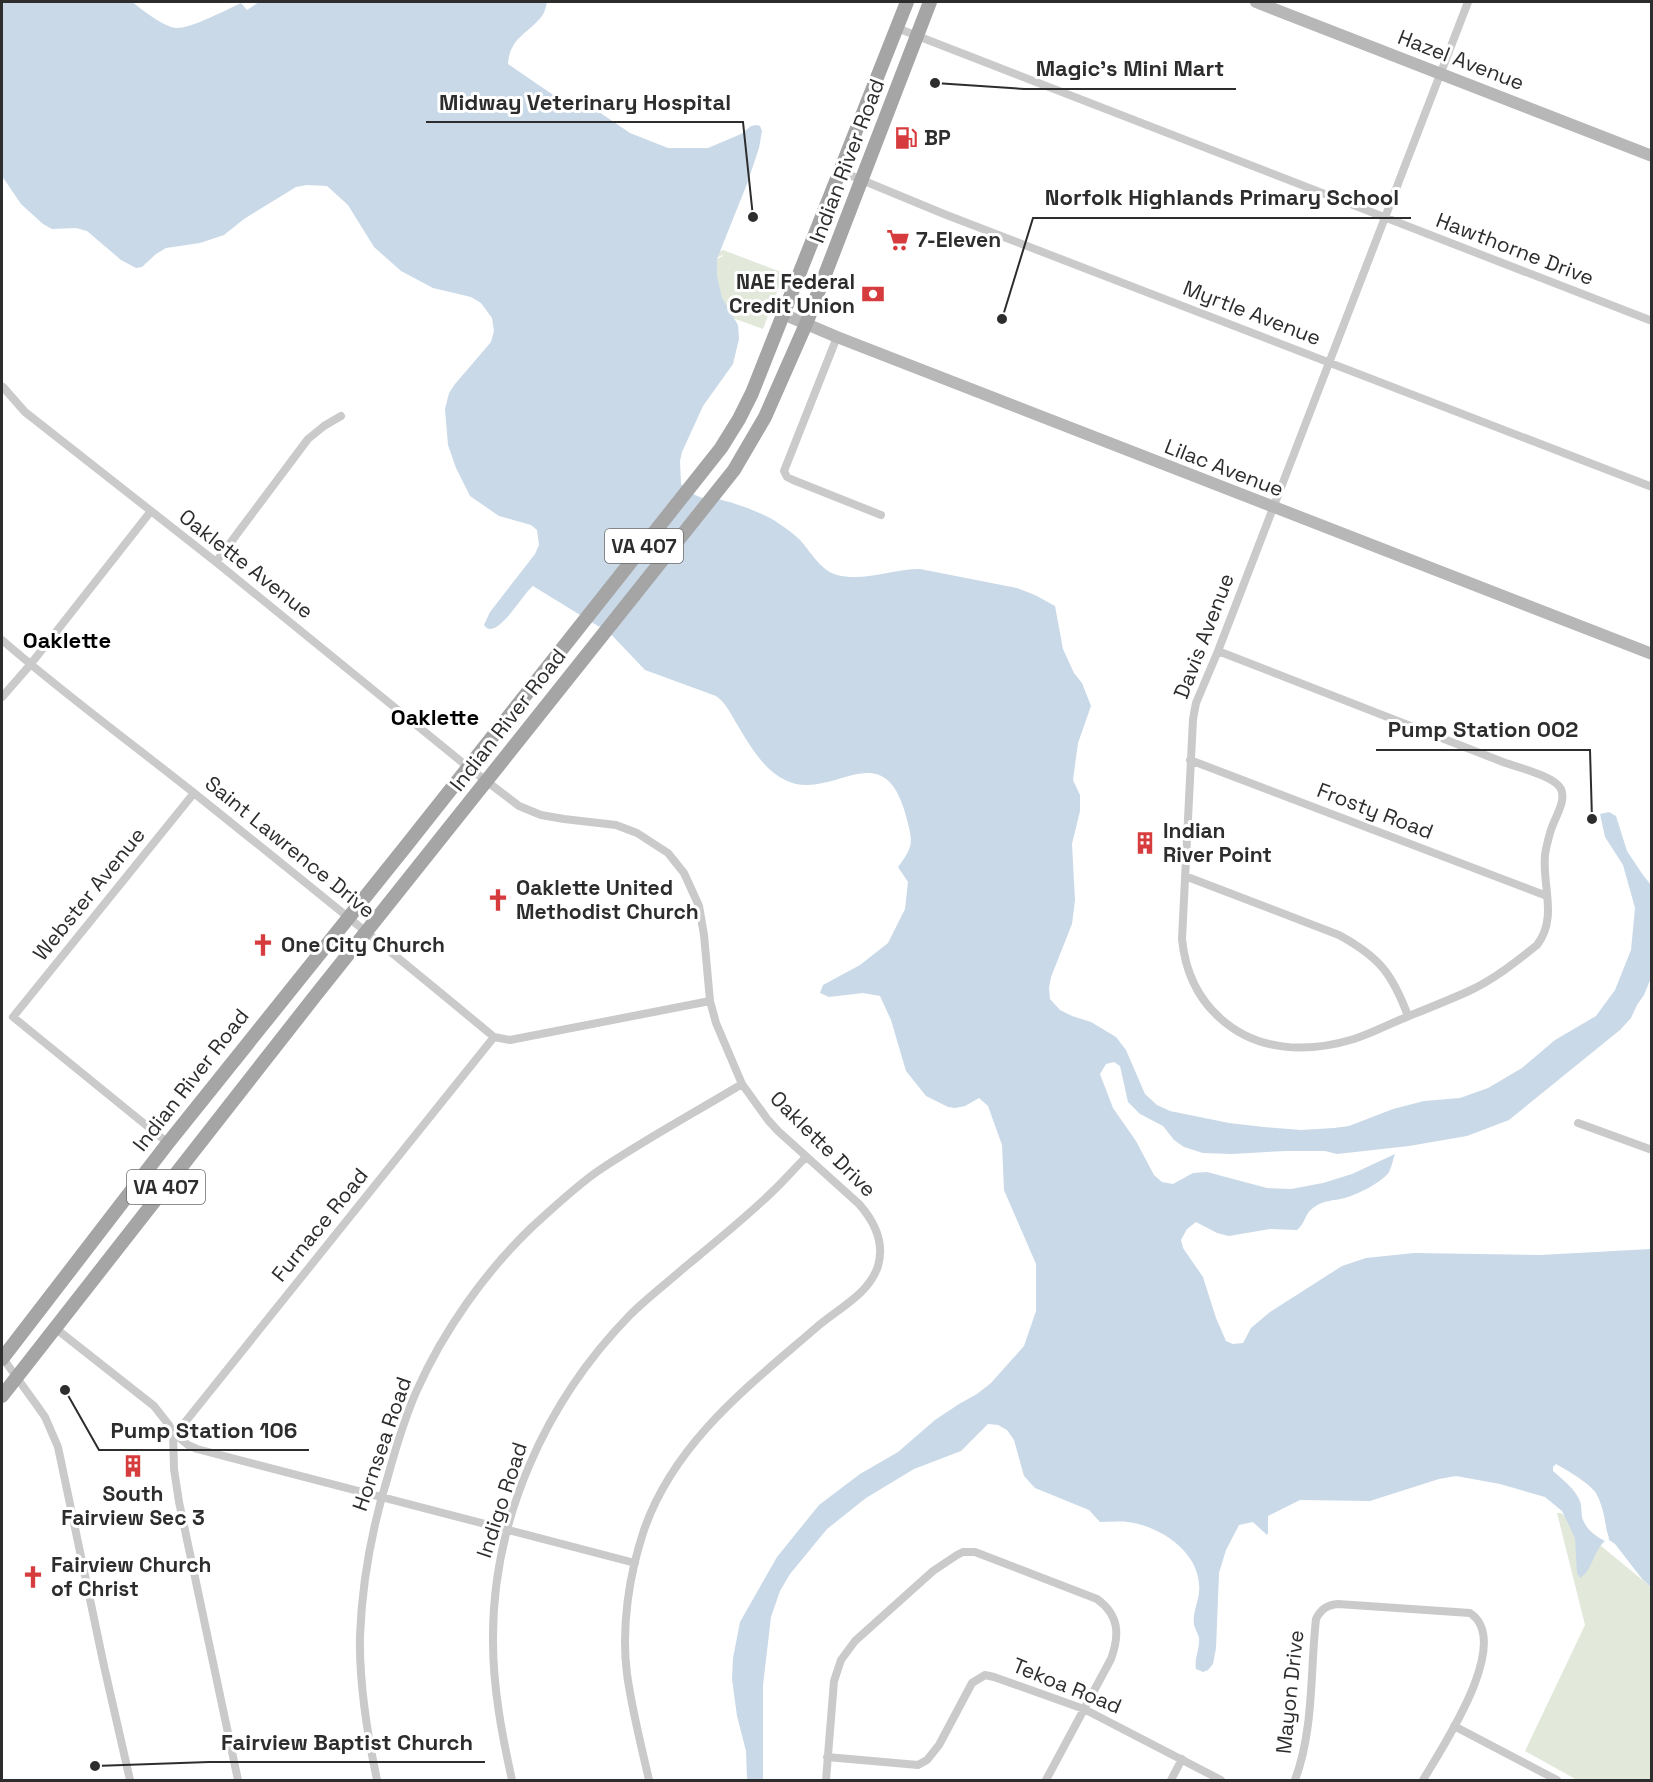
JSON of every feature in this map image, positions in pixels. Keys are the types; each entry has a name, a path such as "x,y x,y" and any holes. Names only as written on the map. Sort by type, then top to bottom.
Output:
{"main road":[{"name":"Indian River Road","path":"2,1358 168,1143 559,653 728,437 752,393 907,2"},
{"name":"Indian River Road","path":"2,1396 366,932 734,470 765,417 806,324 930,2"}],"street":[{"name":"Hazel Avenue","path":"1256,2 1652,156"},
{"name":"Davis Avenue","path":"1218,651 1553,780 1562,790 1562,801 1550,832 1545,856 1549,907 1547,927 1543,938 1537,945 1470,991 1356,1038 1306,1048 1277,1047 1253,1040 1231,1028 1210,1010 1196,988 1187,964 1182,939 1190,760 1196,703 1468,2"},
{"name":"Hawthorne Drive","path":"897,28 1652,321"},
{"name":"Myrtle Avenue","path":"840,171 944,214 1652,487"},
{"name":"Lilac Avenue","path":"783,314 1273,508 1652,654"},
{"path":"837,337 784,471 787,477 793,480 881,515"},
{"name":"Oaklette Avenue","path":"3,387 25,412 216,562 468,767"},
{"path":"216,562 308,440 324,426 341,416"},
{"path":"2,697 151,512"},
{"name":"Saint Lawrence Drive","path":"2,640 30,665 349,917 494,1037"},
{"name":"Frosty Road","path":"1190,760 1547,896"},
{"name":"Oaklette Drive","path":"468,767 519,806 541,815 616,825 637,833 668,853 684,873 699,906 710,1001 716,1023 742,1084 768,1120 859,1204 878,1233 880,1244 878,1267 862,1292 819,1325 741,1393 715,1417 690,1446 670,1476 645,1529 635,1563 626,1638 627,1672 649,1780"},
{"name":"Webster Avenue","path":"168,1143 12,1017 194,793"},
{"path":"1185,876 1339,935 1357,945 1379,963 1391,978 1408,1016"},
{"path":"494,1037 510,1040 710,1001"},
{"name":"Furnace Road","path":"173,1432 182,1426 494,1037"},
{"name":"Hornsea Road","path":"377,1780 364,1706 360,1639 365,1576 381,1497 395,1450 417,1391 442,1342 495,1268 530,1229 596,1173 640,1144 742,1084"},
{"path":"1578,1123 1652,1150"},
{"name":"Indigo Road","path":"512,1780 498,1706 493,1643 496,1586 508,1530 523,1480 542,1437 563,1400 594,1355 641,1305 771,1194 806,1157"},
{"path":"55,1328 159,1410 173,1432 188,1445 197,1449 635,1563"},
{"path":"2,1358 45,1417 58,1447 130,1780"},
{"path":"173,1432 174,1469 179,1502 238,1780"},
{"path":"826,1780 834,1681 838,1667 848,1650 855,1641 933,1571 963,1552 975,1552 1083,1592 1107,1606 1113,1617 1117,1642 1112,1659 1046,1780"},
{"name":"Mayon Drive","path":"1295,1780 1303,1760 1316,1619 1322,1609 1329,1605 1470,1613 1479,1620 1483,1631 1483,1648 1477,1680 1454,1726"},
{"name":"Tekoa Road","path":"827,1757 922,1764 939,1745 972,1683 985,1676 994,1677 1084,1708 1221,1780"},
{"path":"1422,1780 1454,1726 1552,1780"},
{"path":"1171,1780 1182,1759"}],"shaded area":[{"path":"723,250 784,273 763,329 697,305 701,266 723,255 686,270"},
{"path":"1557,1513 1561,1513 1651,1587 1651,1780 1577,1780 1525,1751 1585,1625"}],"water":[{"path":"2,2 132,2 159,21 176,28 199,22 241,3 247,10 259,2 547,2 542,16 512,48 508,64 565,103 596,110 630,133 668,148 708,148 741,134 751,126 760,126 762,131 759,148 717,259 717,276 722,298 738,325 739,339 733,364 703,406 682,452 681,484 697,496 729,502 771,519 798,538 826,570 837,575 858,577 920,569 1017,588 1055,606 1063,649 1074,673 1082,683 1091,706 1078,743 1073,780 1080,795 1080,811 1072,844 1075,900 1072,924 1051,977 1050,999 1060,1010 1091,1022 1116,1037 1126,1050 1145,1094 1157,1105 1170,1111 1229,1123 1301,1130 1334,1128 1349,1126 1393,1109 1424,1101 1460,1098 1488,1088 1522,1068 1555,1040 1596,1016 1615,990 1631,950 1635,908 1623,865 1605,837 1600,814 1609,812 1616,816 1627,851 1651,885 1651,978 1631,1018 1620,1030 1509,1120 1467,1136 1409,1146 1337,1154 1325,1151 1203,1153 1184,1147 1174,1140 1163,1126 1140,1114 1128,1102 1120,1066 1114,1062 1106,1064 1100,1074 1113,1108 1136,1141 1154,1175 1162,1182 1173,1184 1193,1173 1207,1172 1267,1188 1291,1189 1323,1183 1352,1174 1395,1154 1389,1172 1381,1180 1345,1198 1317,1205 1310,1210 1297,1230 1270,1229 1229,1236 1217,1233 1196,1222 1187,1229 1181,1240 1183,1248 1203,1277 1226,1341 1233,1344 1243,1343 1251,1328 1270,1312 1342,1266 1366,1258 1414,1253 1540,1255 1651,1249 1651,1587 1615,1544 1609,1540 1603,1510 1593,1489 1556,1464 1553,1471 1577,1495 1586,1525 1605,1541 1588,1570 1580,1578 1577,1573 1575,1538 1562,1511 1545,1497 1500,1484 1456,1476 1439,1479 1370,1501 1300,1500 1268,1516 1267,1535 1253,1522 1239,1525 1226,1550 1219,1573 1216,1648 1213,1664 1203,1672 1196,1669 1199,1638 1194,1625 1199,1584 1197,1572 1184,1550 1164,1534 1140,1524 1100,1522 1089,1510 1035,1488 1024,1476 1014,1440 1007,1430 998,1425 988,1424 961,1451 914,1469 866,1498 827,1529 790,1574 780,1591 771,1617 763,1685 763,1780 747,1780 746,1751 737,1716 732,1679 733,1658 740,1622 777,1557 819,1505 860,1474 898,1452 935,1420 991,1383 1024,1346 1036,1311 1036,1264 1004,1190 1002,1145 988,1106 979,1098 965,1106 948,1107 926,1096 906,1071 891,1020 880,996 863,993 829,997 820,993 823,985 860,965 888,943 905,909 908,882 898,867 907,854 911,838 906,816 896,791 884,777 870,773 820,784 803,785 785,780 762,762 719,698 645,670 605,628 533,586 502,622 489,629 484,625 490,612 535,554 539,545 537,530 531,525 499,516 470,496 448,445 445,409 449,393 491,342 494,331 492,318 481,303 471,297 433,288 401,271 374,247 348,205 327,186 296,187 244,219 224,235 200,243 166,248 142,267 136,268 121,260 87,231 76,228 52,229 43,224 21,204 2,176"}],"place":[{"name":"Magic's Mini Mart","path":"935,83"},
{"name":"BP","path":"906,138"},
{"name":"Midway Veterinary Hospital","path":"753,217"},
{"name":"7-Eleven","path":"898,240"},
{"name":"NAE Federal Credit Union","path":"873,294"},
{"name":"Norfolk Highlands Primary School","path":"1002,319"},
{"name":"Pump Station 002","path":"1592,819"},
{"name":"Indian River Point","path":"1145,843"},
{"name":"Oaklette United Methodist Church","path":"498,900"},
{"name":"One City Church","path":"263,945"},
{"name":"Pump Station 106","path":"65,1390"},
{"name":"South Fairview Sec 3","path":"133,1466"},
{"name":"Fairview Church of Christ","path":"33,1577"},
{"name":"Fairview Baptist Church","path":"95,1766"}],"district":[{"name":"Oaklette","path":"67,640"},
{"name":"Oaklette","path":"435,717"}]}
